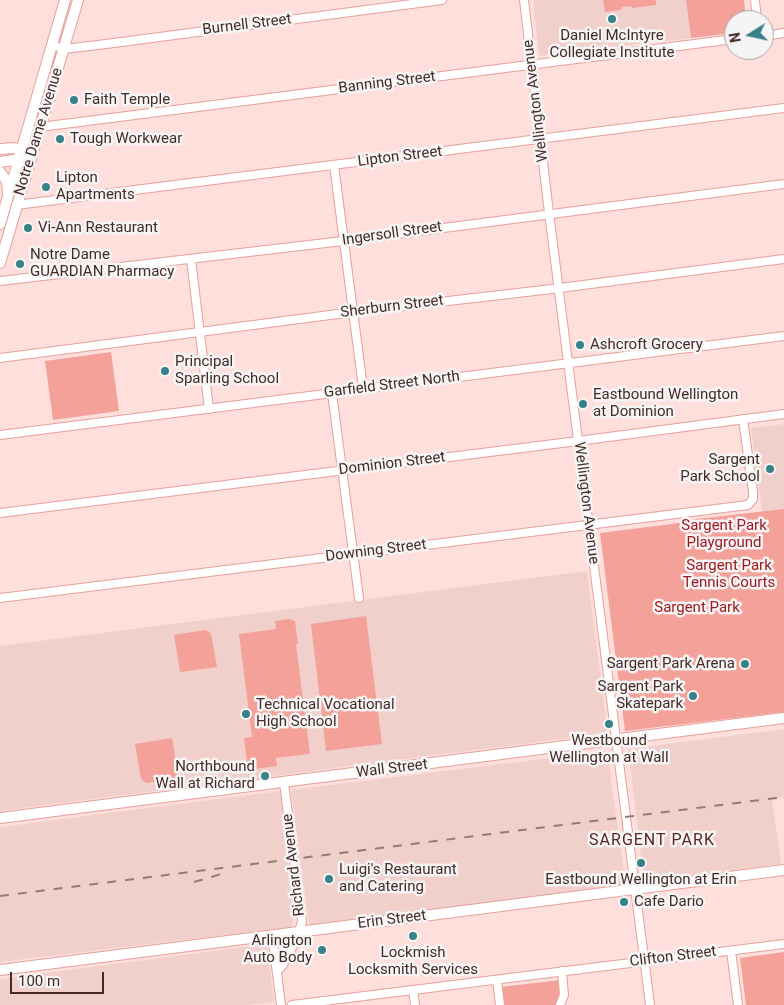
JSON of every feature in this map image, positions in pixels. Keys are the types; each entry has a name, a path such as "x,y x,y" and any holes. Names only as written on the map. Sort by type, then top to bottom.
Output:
{"main road":[{"name":"Notre Dame Avenue","path":"0,263 16,205 25,156 52,45 66,0"},
{"name":"Notre Dame Avenue","path":"0,224 25,156 40,127 78,0"},
{"path":"0,149 14,148 25,156"},
{"path":"0,162 25,156"},
{"path":"0,172 7,181 9,196"},
{"name":"Wall Street","path":"0,818 784,718"},
{"name":"Erin Street","path":"0,970 784,870"}],"street":[{"name":"Burnell Street","path":"52,45 64,49 442,0"},
{"name":"Wellington Avenue","path":"524,0 542,139 549,213 618,740 650,1005"},
{"name":"Banning Street","path":"40,127 724,41"},
{"name":"Lipton Street","path":"16,205 784,108"},
{"path":"334,165 363,388"},
{"name":"Ingersoll Street","path":"0,281 343,241 784,184"},
{"path":"191,259 209,409"},
{"name":"Sherburn Street","path":"0,358 784,259"},
{"name":"Garfield Street North","path":"0,435 784,336"},
{"path":"332,393 359,598"},
{"name":"Dominion Street","path":"0,513 784,414"},
{"name":"Downing Street","path":"0,598 744,506 752,503 753,492 743,419"},
{"name":"Richard Avenue","path":"277,971 283,965 302,922 284,783"},
{"path":"272,935 281,1005"},
{"name":"Clifton Street","path":"292,1005 348,1002 413,990 784,944"},
{"path":"731,951 738,1005"},
{"path":"560,1005 564,995 562,971"},
{"path":"497,980 500,1005"},
{"path":"413,990 415,1005"}],"shaded area":[{"name":"Daniel McIntyre Collegiate Institute","path":"533,0 686,0 691,38 539,56"},
{"name":"Sargent Park School","path":"784,424 784,510 762,513 751,428"},
{"name":"Technical Vocational High School","path":"587,571 608,733 0,811 0,646"},
{"path":"784,729 784,797 772,799 781,864 644,881 628,749"},
{"path":"607,751 626,885 309,925 291,790"},
{"path":"280,791 294,914 292,927 0,962 0,827"},
{"path":"267,944 274,1002 248,1005 0,1005 0,979"}],"green space":[{"path":"603,0 656,0 656,5 632,8 631,6 622,7 620,10 605,12"},
{"path":"686,0 744,0 745,10 724,10 724,34 691,38"},
{"path":"111,352 119,411 53,420 45,361"},
{"name":"Sargent Park","path":"784,509 784,712 625,731 600,533 687,522 688,520"},
{"path":"366,616 382,744 326,751 311,624"},
{"path":"289,619 295,621 298,644 296,644 310,754 276,758 277,766 256,769 248,766 247,762 244,738 252,737 239,634 276,629 275,621"},
{"path":"205,630 210,632 212,638 217,667 180,672 174,635"},
{"path":"172,738 179,779 146,783 141,779 135,744"},
{"path":"784,952 784,1005 746,1005 740,958"},
{"path":"560,980 562,990 559,1001 555,1005 505,1005 503,1002 501,987"}],"railway":[{"path":"0,896 784,797"},
{"path":"194,882 228,872"}],"place":[{"name":"Daniel McIntyre Collegiate Institute","path":"612,19"},
{"name":"Faith Temple","path":"74,100"},
{"name":"Tough Workwear","path":"60,139"},
{"name":"Lipton Apartments","path":"46,187"},
{"name":"Vi-Ann Restaurant","path":"28,228"},
{"name":"Notre Dame GUARDIAN Pharmacy","path":"20,264"},
{"name":"Ashcroft Grocery","path":"580,345"},
{"name":"Principal Sparling School","path":"165,371"},
{"name":"Eastbound Wellington at Dominion","path":"583,404"},
{"name":"Sargent Park School","path":"770,469"},
{"name":"Sargent Park Arena","path":"745,664"},
{"name":"Sargent Park Skatepark","path":"693,696"},
{"name":"Technical Vocational High School","path":"246,714"},
{"name":"Westbound Wellington at Wall","path":"609,724"},
{"name":"Northbound Wall at Richard","path":"265,776"},
{"name":"Eastbound Wellington at Erin","path":"641,863"},
{"name":"Luigi's Restaurant and Catering","path":"329,879"},
{"name":"Cafe Dario","path":"624,902"},
{"name":"Lockmish Locksmith Services","path":"413,936"},
{"name":"Arlington Auto Body","path":"322,950"}],"district":[{"name":"SARGENT PARK","path":"652,841"}],"park label":[{"name":"Sargent Park Playground","path":"724,534"},
{"name":"Sargent Park Tennis Courts","path":"729,574"}]}
